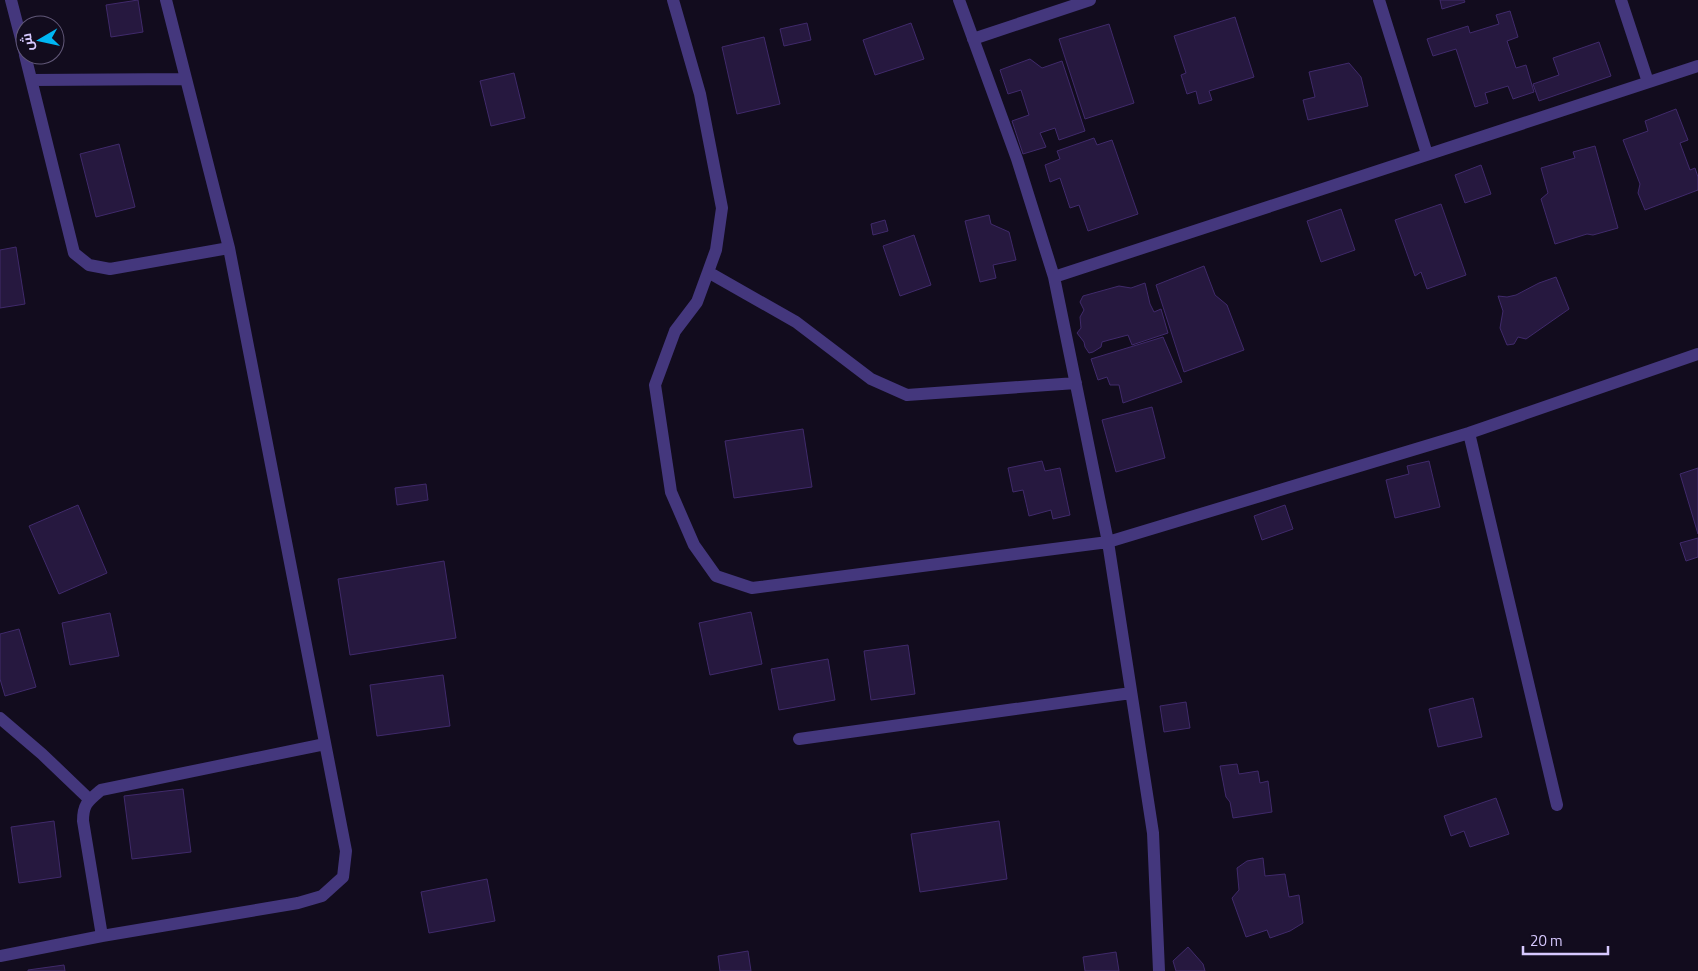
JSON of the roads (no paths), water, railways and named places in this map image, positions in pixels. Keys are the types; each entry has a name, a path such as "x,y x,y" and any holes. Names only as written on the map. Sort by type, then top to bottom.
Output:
{"street":[{"path":"11,0 15,16"},
{"path":"0,956 102,936 298,903 322,896 343,877 346,852 229,248 166,0"},
{"path":"673,0 700,94 722,208 716,250 697,302 675,330 655,385 671,492 694,545 716,576 752,588 1108,542 1469,433 1698,354"},
{"path":"959,0 1017,159 1054,277 1076,383 1108,542 1153,832 1159,971"},
{"path":"972,39 1090,0"},
{"path":"1378,0 1427,154"},
{"path":"1621,0 1648,82"},
{"path":"28,65 74,253 89,265 110,269 229,248"},
{"path":"1054,277 1698,66"},
{"path":"32,80 186,79"},
{"path":"708,272 796,322 871,379 907,394 1076,383"},
{"path":"1469,433 1557,805"},
{"path":"799,739 1131,692"},
{"path":"0,718 42,754 89,800"},
{"path":"102,936 83,821 83,809 89,800 101,790 325,744"}]}
